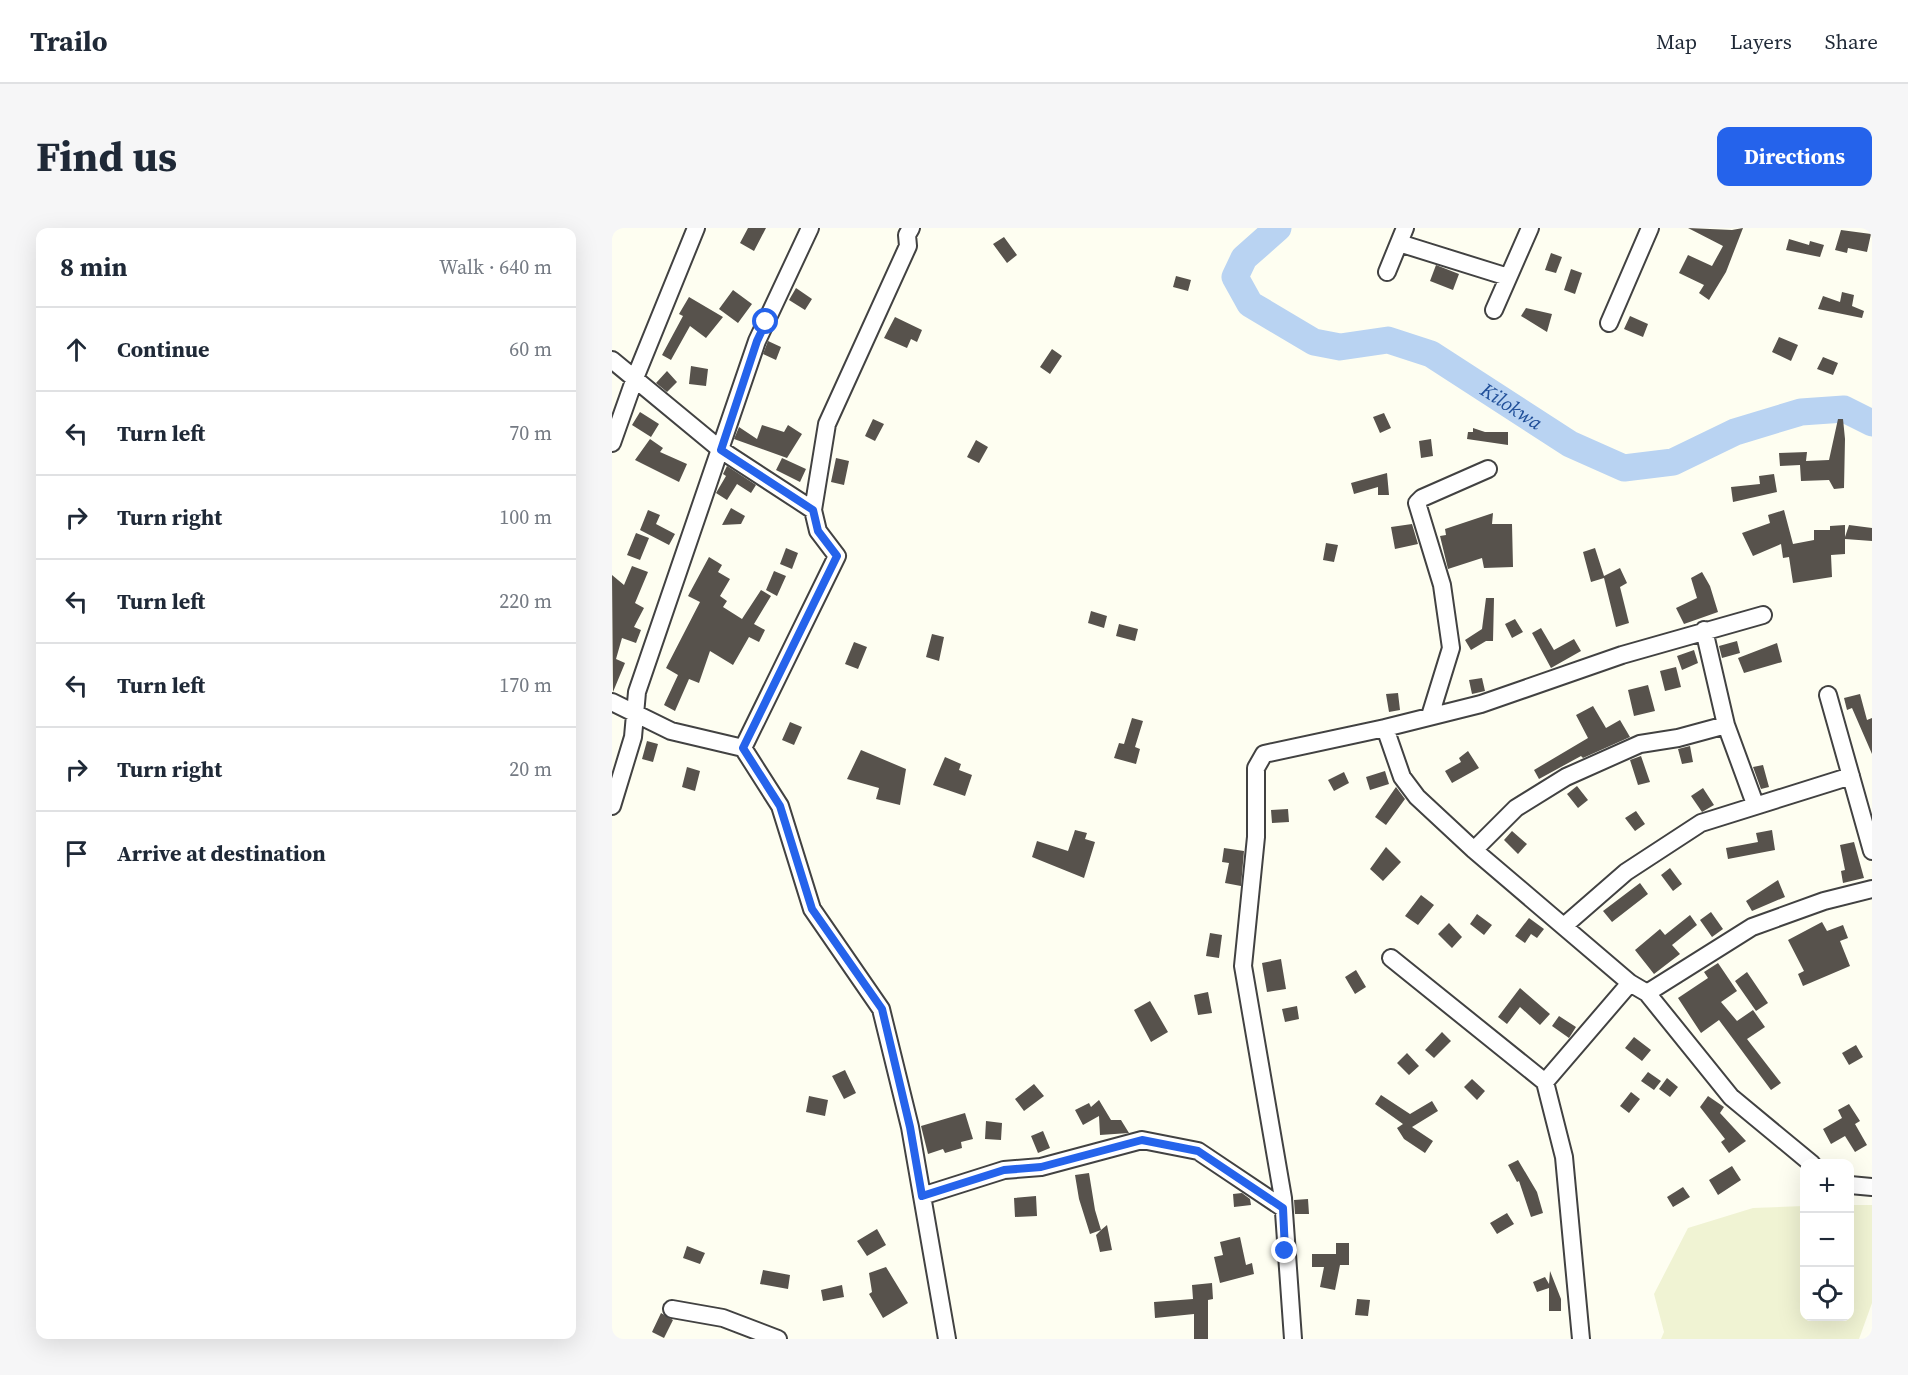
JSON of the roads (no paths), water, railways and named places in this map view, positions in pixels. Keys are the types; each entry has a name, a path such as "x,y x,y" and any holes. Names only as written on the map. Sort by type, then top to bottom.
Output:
{"street":[{"path":"612,444 635,378 696,228"},
{"path":"612,806 633,737 637,692 757,341 810,228"},
{"path":"1494,310 1530,228"},
{"path":"1609,323 1650,228"},
{"path":"743,748 837,556 818,531 813,510 827,424 908,246 904,230"},
{"path":"1387,272 1402,235 1508,278"},
{"path":"612,360 721,450 813,510"},
{"path":"1430,716 1451,648 1442,585 1417,503 1422,498 1488,469"},
{"path":"1293,1339 1283,1208 1243,966 1256,837 1256,768 1264,754 1385,728 1481,704 1592,664 1704,630 1763,615"},
{"path":"1704,630 1726,725 1755,804"},
{"path":"1828,695 1872,851"},
{"path":"612,702 671,731 743,748 780,806 812,909 882,1009 910,1127 946,1339"},
{"path":"1474,850 1516,808 1566,777 1640,744 1678,738 1726,725"},
{"path":"1385,728 1402,777 1417,797 1474,850 1630,982 1647,993 1731,1097 1806,1159"},
{"path":"1564,926 1626,872 1701,823 1755,804 1851,776"},
{"path":"1647,993 1752,927 1824,901 1872,889"},
{"path":"1391,958 1545,1082 1564,1158 1581,1339"},
{"path":"1545,1082 1630,982"},
{"path":"922,1196 1004,1170 1041,1167 1142,1140 1198,1151 1283,1208"},
{"path":"1854,1185 1872,1187"},
{"path":"672,1309 723,1318 778,1339"}],"waterway":[{"name":"Kilokwa","path":"1278,228 1244,258 1235,277 1250,304 1314,342 1340,347 1388,340 1431,354 1570,444 1624,468 1673,462 1735,432 1801,412 1844,409 1872,423"}]}
